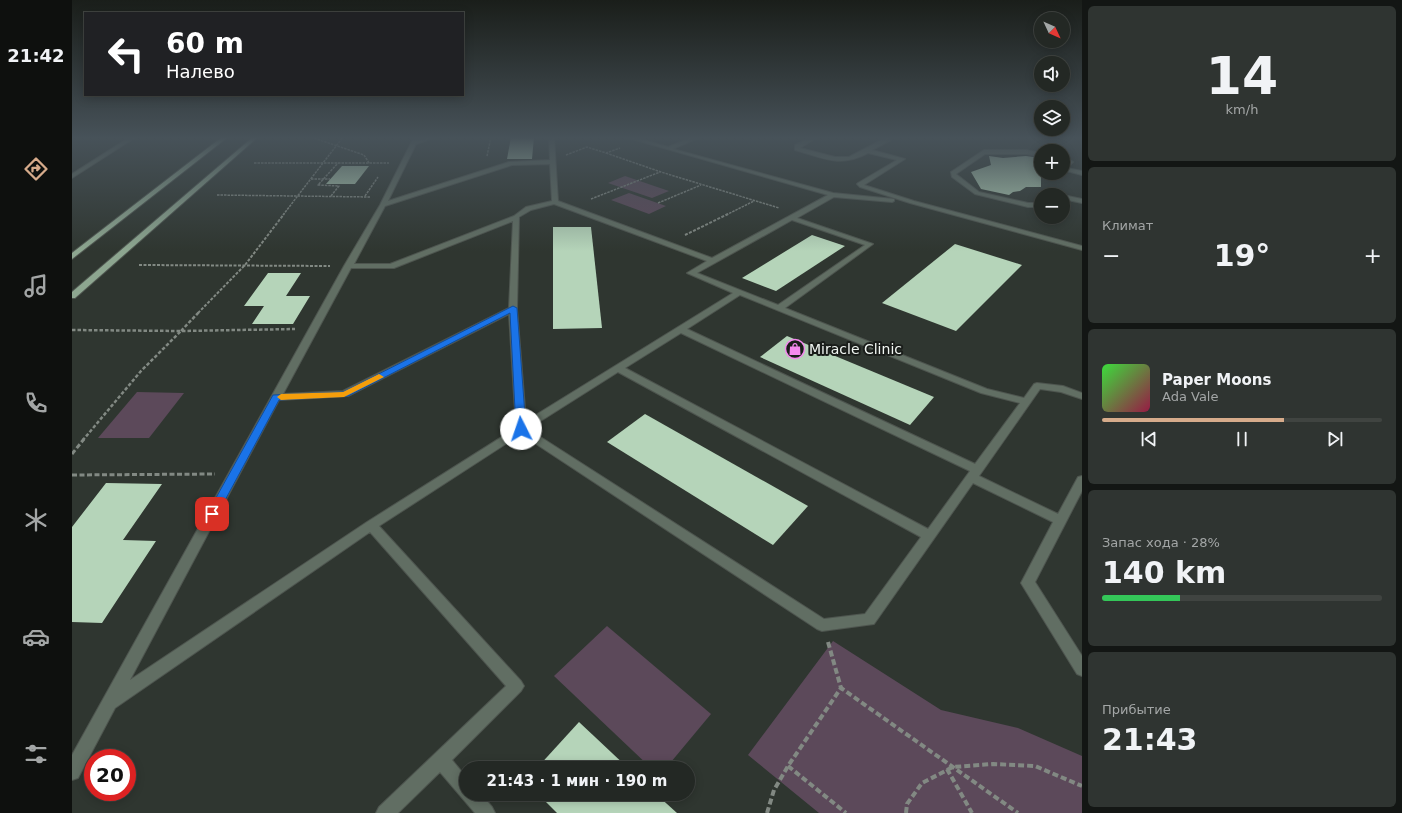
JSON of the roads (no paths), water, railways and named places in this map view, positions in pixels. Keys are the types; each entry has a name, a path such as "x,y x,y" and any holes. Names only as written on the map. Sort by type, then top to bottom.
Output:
{"main road":[{"path":"72,257 177,175"},
{"path":"72,296 212,175"}],"lane":[{"path":"72,772 313,329 385,201 397,175"},
{"path":"455,175 463,178"},
{"path":"385,201 473,175"},
{"path":"553,175 555,202"},
{"path":"761,175 833,195 912,202"},
{"path":"875,175 860,185 912,202 1082,248"},
{"path":"954,175 977,193 1028,205 1034,205"},
{"path":"833,195 691,273 984,391 1025,401"},
{"path":"1070,198 1082,201"},
{"path":"348,266 391,266 516,217 520,213 543,204 555,202 713,261"},
{"path":"516,217 513,308 521,429"},
{"path":"780,308 870,244 791,218"},
{"path":"109,704 371,525 740,292"},
{"path":"276,397 344,394 513,308"},
{"path":"680,329 974,473 1060,520"},
{"path":"619,369 930,536"},
{"path":"521,429 822,625 869,620 1037,386 1063,389 1082,396"},
{"path":"1082,480 1030,576 1028,583 1082,669"},
{"path":"371,525 516,686 385,813"},
{"path":"440,759 459,782"},
{"path":"476,801 486,813"}],"place":[{"name":"Miracle Clinic","path":"795,349"}]}
